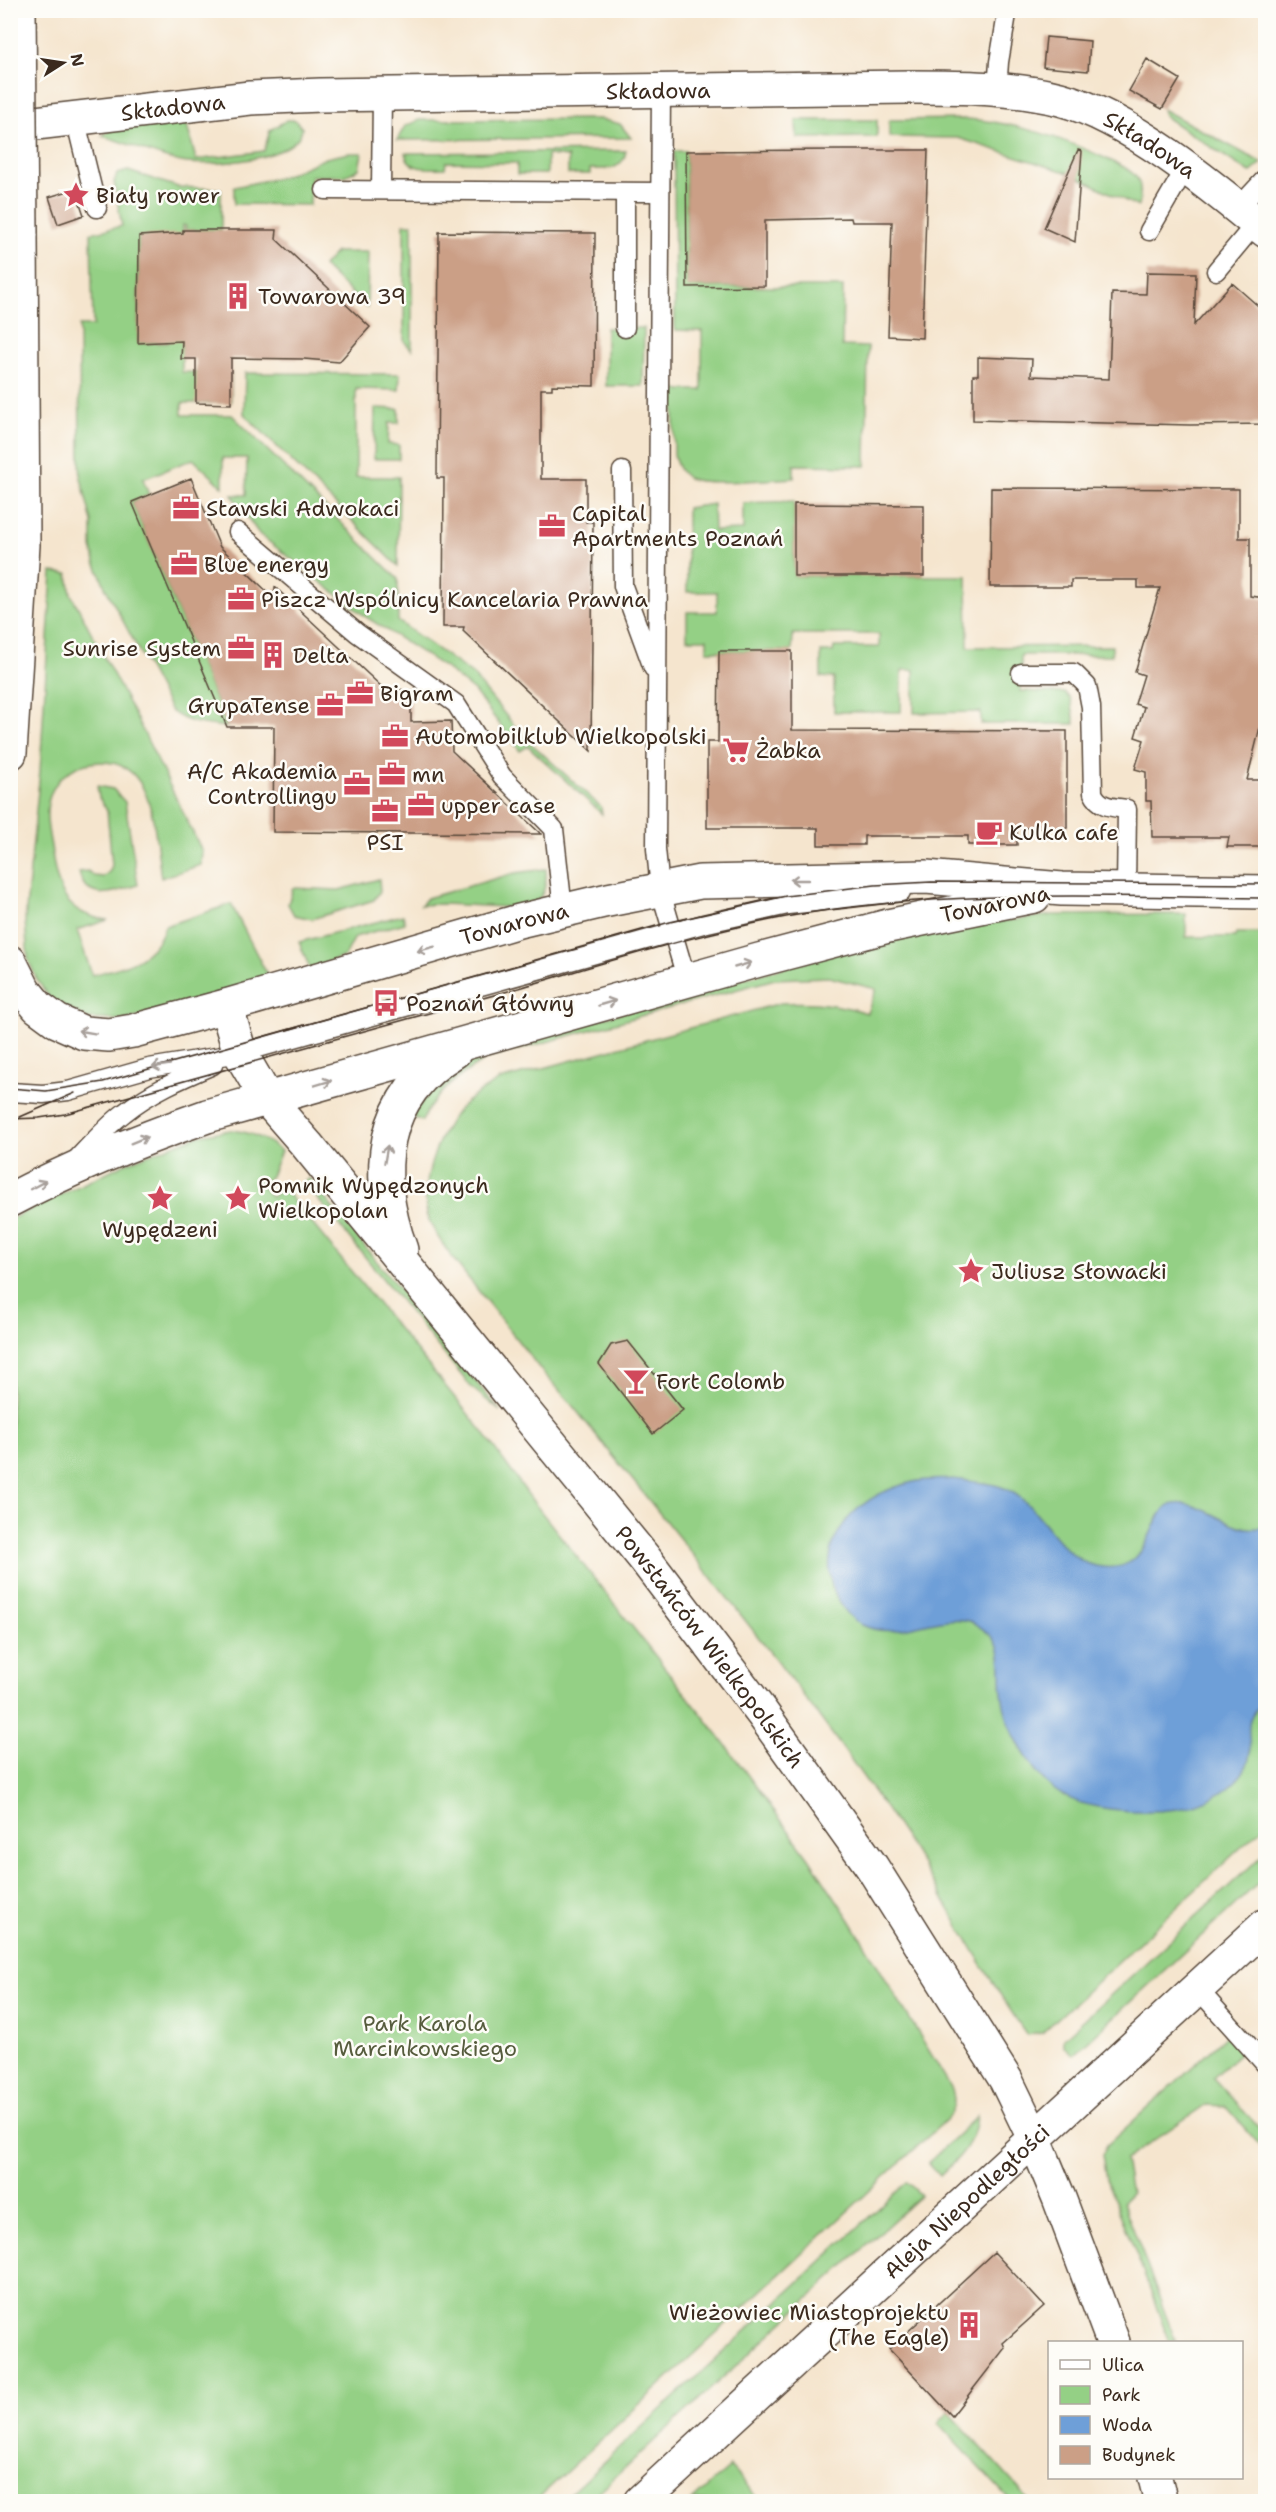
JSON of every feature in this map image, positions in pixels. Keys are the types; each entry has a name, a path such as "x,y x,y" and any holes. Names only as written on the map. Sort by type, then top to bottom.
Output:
{"street":[{"path":"10,753 23,545 19,10"},
{"name":"Składowa","path":"10,126 182,104 250,98 910,87 997,90 1051,97 1096,113 1122,126 1256,220"},
{"name":"Towarowa","path":"10,962 24,990 38,1008 57,1021 84,1034 109,1035 133,1031 226,1006 445,944 500,926 562,910 700,882 926,877 1062,889 1266,892"},
{"name":"Towarowa","path":"10,1200 66,1170 142,1138 207,1116 490,1034 888,926 1062,889"},
{"name":"Powstańców Wielkopolskich","path":"226,1006 240,1053 267,1099 411,1271 645,1559 823,1796 872,1867 994,2059 1034,2138 1112,2341"},
{"path":"411,1271 394,1231 386,1194 386,1156 393,1123 406,1095 433,1065 460,1048 490,1034"},
{"name":"Aleja Niepodległości","path":"640,2502 1266,1924"},
{"path":"1155,2479 1161,2502"}],"lane":[{"path":"997,90 999,62 1007,14 1010,10"},
{"path":"661,90 656,849 660,889 687,981"},
{"path":"381,190 382,94"},
{"path":"75,118 97,208"},
{"path":"1149,231 1185,169"},
{"path":"1216,271 1256,220 1266,178"},
{"path":"325,190 660,192"},
{"path":"625,192 625,328"},
{"path":"622,471 622,586 657,678"},
{"path":"238,532 357,633 456,704 502,776 554,829 562,910"},
{"path":"1021,673 1074,673 1087,686 1091,707 1093,793 1100,803 1107,807 1127,809 1126,890"},
{"name":"Towarowa","path":"10,1092 43,1094 68,1091 149,1068 240,1053 673,932 765,910 822,900 932,889 1062,889"},
{"name":"Towarowa","path":"66,1170 99,1135 141,1100 181,1078 240,1053"},
{"path":"1197,1988 1266,2065"}],"green space":[{"path":"1162,109 1262,163 1250,173 1164,116"},
{"path":"600,119 620,124 631,138 397,140 405,126 419,120"},
{"path":"968,119 1004,124 1039,133 1073,144 1120,165 1138,180 1140,197 1138,207 1072,174 958,138 889,137 889,120"},
{"path":"287,120 295,120 302,128 297,139 285,148 269,155 230,162 181,162 102,136 112,129 186,121 196,160 264,151 270,130"},
{"path":"796,120 877,120 877,137 797,138"},
{"path":"626,151 622,162 618,165 608,169 590,169 590,174 568,174 568,157 547,155 547,174 517,174 517,163 446,162 445,168 421,168 411,163 405,153"},
{"path":"674,151 686,151 687,287 843,287 842,346 868,347 866,466 794,465 794,478 723,482 688,478 680,470 674,454 674,390 702,390 702,331 675,330"},
{"path":"362,153 359,169 345,176 311,176 310,205 234,204 234,187 282,177 326,158"},
{"path":"128,171 178,187 221,189 221,230 185,230 186,226 183,225 182,247 139,236 138,343 167,343 167,333 182,333 182,372 231,373 231,403 182,403 182,415 232,415 398,579 398,621 472,674 521,734 601,807 602,814 528,746 520,751 474,691 444,667 366,617 259,534 232,495 246,495 247,458 223,458 223,487 193,459 143,479 149,495 132,502 227,727 190,721 171,711 106,589 95,562 92,547 92,522 81,478 79,326 93,326 91,233 122,226 114,182 117,174"},
{"path":"404,224 412,224 412,350 404,341"},
{"path":"336,252 368,252 367,308 323,266"},
{"path":"606,328 644,328 643,386 606,386"},
{"path":"245,373 400,374 399,390 356,389 356,477 399,477 398,566 244,414"},
{"path":"375,408 399,409 399,423 389,423 388,444 399,445 399,459 374,459"},
{"path":"794,501 794,576 967,576 968,647 1112,646 1112,655 1021,655 1021,691 1065,693 1071,700 1075,724 981,724 981,712 914,713 914,670 902,670 901,712 834,712 834,678 821,677 821,652 833,652 834,647 879,647 879,634 793,634 792,651 707,651 707,639 687,639 687,612 717,612 717,592 687,592 687,508 713,504 714,531 743,530 743,503"},
{"path":"52,572 68,574 71,594 144,733 202,851 201,865 161,878 153,817 139,781 126,769 109,762 86,764 74,768 59,780 52,790 47,815 59,885 64,896 80,912 108,920 77,930 92,975 126,965 146,954 160,938 165,926 231,904 270,980 126,1020 88,1019 51,1000 37,980 28,959 25,920 40,771"},
{"path":"97,786 113,789 125,802 138,885 103,894 88,889 79,872 88,871 94,876 103,877 110,871 112,865 107,810 99,798"},
{"path":"546,869 543,893 526,908 421,905 427,898 515,873"},
{"path":"379,879 380,891 374,900 312,919 294,915 288,904 293,888 339,890"},
{"path":"1186,914 1186,937 1235,937 1236,933 1265,933 1265,1825 1042,2033 1027,2035 993,1984 915,1853 820,1717 737,1610 568,1400 544,1374 451,1256 431,1225 426,1207 428,1178 443,1133 458,1110 500,1080 781,1003 824,1003 867,1013 876,989 829,977 775,979 488,1058 441,1093 422,1121 412,1117 418,1106 443,1078 484,1051 821,957 937,930 1052,915"},
{"path":"403,915 405,923 358,936 345,956 310,969 299,942"},
{"name":"Park Karola Marcinkowskiego","path":"231,1130 258,1136 281,1151 271,1176 261,1185 272,1197 283,1188 483,1432 535,1504 719,1736 809,1858 850,1920 951,2087 954,2096 953,2108 946,2120 535,2501 11,2502 11,1219 126,1163 200,1135"},
{"path":"309,1178 500,1411 471,1387 304,1182"},
{"path":"1265,1853 1265,1877 1073,2055 1064,2046 1064,2038"},
{"path":"1226,2036 1230,2036 1241,2048 1239,2053 1213,2078 1265,2134 1265,2151 1225,2106 1205,2105 1125,2160 1131,2194 1123,2202 1176,2341 1169,2341 1106,2179 1102,2155 1107,2145"},
{"path":"977,2116 976,2126 969,2142 960,2156 940,2176 928,2163"},
{"path":"907,2182 921,2195 589,2501 562,2501"},
{"path":"949,2412 1030,2501 1011,2501 938,2423"},
{"path":"730,2467 757,2497 752,2501 692,2501"}],"water":[{"path":"954,1479 991,1484 1012,1492 1033,1510 1071,1553 1096,1566 1115,1567 1129,1562 1139,1554 1164,1509 1174,1504 1191,1505 1239,1526 1265,1527 1265,1703 1256,1709 1251,1717 1249,1759 1234,1783 1217,1795 1197,1804 1163,1811 1130,1811 1078,1802 1051,1787 1038,1774 1014,1735 1003,1700 1000,1653 994,1639 988,1633 969,1621 956,1620 902,1629 875,1629 857,1622 847,1612 833,1588 830,1563 833,1546 850,1516 863,1504 895,1487 918,1481"}],"building":[{"path":"1046,37 1090,41 1088,71 1043,67"},
{"path":"1147,59 1180,79 1162,109 1129,91"},
{"path":"928,150 922,338 888,336 892,222 852,222 851,218 765,220 765,286 687,287 686,151"},
{"path":"1078,150 1082,151 1075,242 1044,228"},
{"path":"75,189 84,215 58,224 49,197"},
{"name":"Towarowa 39","path":"183,230 277,230 276,239 370,327 339,362 231,358 231,404 196,403 196,359 181,359 182,341 138,343 139,236 183,233"},
{"path":"439,232 595,233 594,386 552,385 552,389 541,389 541,479 586,479 586,522 593,522 591,751 463,631 464,627 443,627 444,478 437,478"},
{"path":"1147,272 1196,273 1194,325 1232,283 1266,313 1266,424 1190,425 973,420 973,375 978,375 978,357 1032,359 1031,376 1109,379 1112,293 1146,294"},
{"name":"Delta","path":"191,478 220,547 274,598 275,587 384,689 411,690 411,722 451,721 452,751 541,834 273,832 274,727 227,727 132,502"},
{"path":"991,488 1239,489 1239,538 1250,538 1250,596 1266,598 1266,719 1262,719 1247,780 1266,780 1266,847 1227,847 1229,837 1152,837 1151,801 1146,801 1146,772 1135,769 1144,740 1135,737 1144,707 1135,704 1144,675 1135,672 1160,588 1138,588 1138,580 1071,580 1071,587 990,587"},
{"path":"794,504 924,505 924,576 794,576"},
{"path":"719,651 792,651 792,730 1067,731 1067,828 1017,828 1017,845 968,845 968,836 864,836 864,845 818,845 818,828 707,828 707,742 718,742"},
{"name":"Fort Colomb","path":"628,1341 683,1410 653,1434 599,1364 611,1345"},
{"name":"Wieżowiec Miastoprojektu (The Eagle)","path":"994,2252 1044,2306 1003,2343 1005,2348 952,2416 889,2349"}],"tram line":[{"path":"10,1088 46,1091 103,1082 670,922 786,896 875,885 931,882 1266,884"},
{"path":"10,1119 65,1114 505,992 665,945 787,917 882,904 992,897 1266,898"},
{"path":"20,1117 75,1093"}],"place":[{"name":"Biały rower","path":"76,195"},
{"name":"Towarowa 39","path":"238,296"},
{"name":"Stawski Adwokaci","path":"186,508"},
{"name":"Capital Apartments Poznań","path":"552,526"},
{"name":"Blue energy","path":"184,564"},
{"name":"Piszcz Wspólnicy Kancelaria Prawna","path":"241,599"},
{"name":"Sunrise System","path":"241,648"},
{"name":"Delta","path":"273,655"},
{"name":"Bigram","path":"360,693"},
{"name":"GrupaTense","path":"330,705"},
{"name":"Automobilklub Wielkopolski","path":"395,736"},
{"name":"Żabka","path":"736,750"},
{"name":"mn","path":"392,774"},
{"name":"A/C Akademia Controllingu","path":"357,784"},
{"name":"upper case","path":"421,805"},
{"name":"PSI","path":"385,811"},
{"name":"Kulka cafe","path":"989,832"},
{"name":"Poznań Główny","path":"386,1003"},
{"name":"Wypędzeni","path":"160,1198"},
{"name":"Pomnik Wypędzonych Wielkopolan","path":"238,1198"},
{"name":"Juliusz Słowacki","path":"971,1271"},
{"name":"Fort Colomb","path":"636,1381"},
{"name":"Wieżowiec Miastoprojektu (The Eagle)","path":"969,2325"}]}
